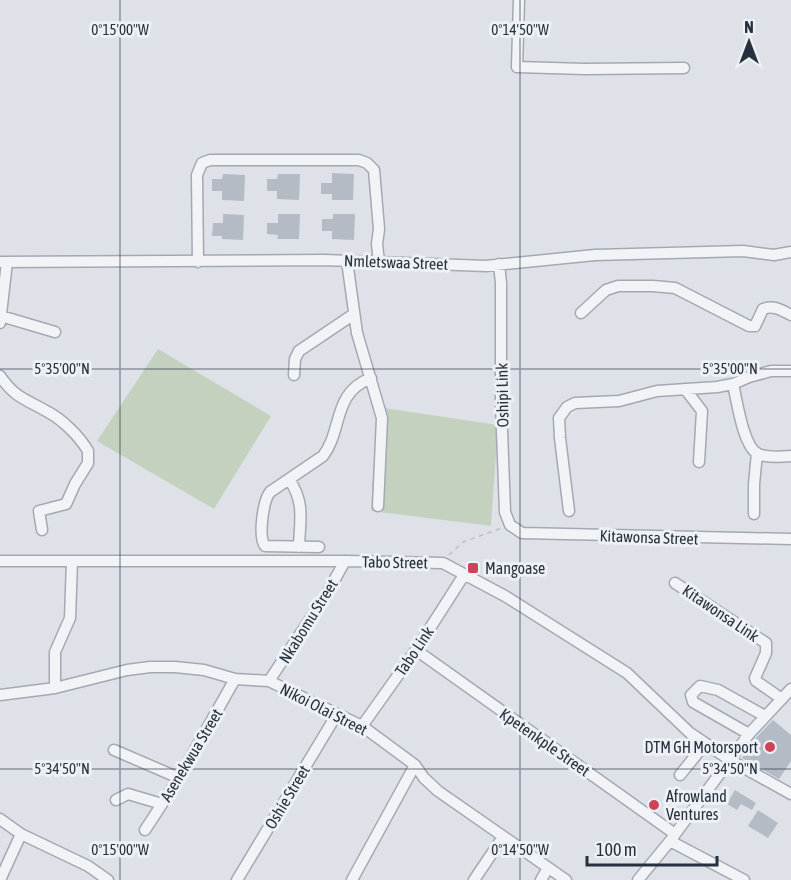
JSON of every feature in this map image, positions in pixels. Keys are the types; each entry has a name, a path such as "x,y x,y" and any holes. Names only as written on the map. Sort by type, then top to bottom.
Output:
{"street":[{"path":"519,0 517,67 684,69"},
{"path":"198,262 197,175 202,163 210,160 279,159 359,160 367,163 374,170 379,262"},
{"name":"Nmletswaa Street","path":"4,262 347,261 486,266 588,256 743,251 774,255 791,252"},
{"path":"347,261 357,333 382,418 378,506"},
{"path":"0,323 4,262"},
{"name":"Oshipi Link","path":"499,264 505,512 510,525"},
{"path":"581,313 606,290 618,286 633,286 675,288 749,326 755,326 763,309 768,307 791,315"},
{"path":"294,375 295,359 299,351 354,314"},
{"path":"1,316 55,332"},
{"path":"569,510 559,428 559,418 567,407 575,403 610,402 657,391 733,384 771,371 791,371"},
{"path":"0,376 21,399 50,413 67,427 88,452 88,463 66,504 39,511 42,530"},
{"path":"319,547 270,547 263,544 261,538 265,500 268,494 323,456 329,448 340,408 354,389 371,378"},
{"path":"733,384 744,433 753,449 757,453 779,457 791,456"},
{"path":"685,389 702,411 699,462"},
{"path":"754,514 757,453"},
{"path":"289,479 300,498 299,547"},
{"name":"Kitawonsa Street","path":"510,525 522,533 791,540"},
{"name":"Tabo Street","path":"0,561 443,563 505,596 627,673 705,744 791,794"},
{"path":"55,688 55,652 70,618 72,561"},
{"name":"Nkabomu Street","path":"269,681 326,595 345,561"},
{"name":"Tabo Link","path":"362,726 416,650 464,575"},
{"name":"Kitawonsa Link","path":"675,583 766,643 766,653 755,678 782,699"},
{"name":"Kpetenkple Street","path":"416,650 672,837 744,880"},
{"name":"Nikoi Olai Street","path":"0,695 55,688 127,670 150,667 204,670 235,679 269,681 362,726 416,765 424,778 438,791 566,880"},
{"name":"Asenekwua Street","path":"145,830 179,778 235,679"},
{"path":"748,734 693,702 691,695 700,686 711,687 765,716"},
{"path":"638,880 748,734 791,689"},
{"name":"Oshie Street","path":"237,880 338,714"},
{"path":"680,775 705,744"},
{"path":"114,750 179,778"},
{"path":"352,880 416,765"},
{"path":"116,800 128,794 162,804"},
{"path":"0,819 21,834 88,866 108,880"},
{"path":"0,880 21,834"},
{"path":"474,880 503,837"},
{"path":"541,880 548,868"}],"path":[{"path":"443,563 463,542 510,525"}],"green space":[{"path":"158,349 271,416 214,509 97,441"},
{"path":"377,407 498,425 491,526 371,511"}],"building":[{"path":"332,173 354,174 353,200 332,200 332,194 321,194 321,183 332,183"},
{"path":"223,174 245,175 244,201 222,200 222,191 212,191 212,179 222,179"},
{"path":"278,174 300,174 299,200 277,199 277,191 267,191 267,179 277,179"},
{"path":"223,214 244,215 243,240 212,236 213,223 223,223"},
{"path":"278,214 300,214 299,239 277,239 278,235 267,234 267,223 278,223"},
{"path":"333,214 355,214 354,240 332,239 332,231 322,231 322,219 333,219"},
{"name":"DTM GH Motorsport","path":"773,720 791,735 791,761 779,779 742,758 755,739"},
{"path":"735,790 756,803 752,810 741,804 737,810 727,804"},
{"path":"758,810 778,823 768,838 748,826"}],"place":[{"name":"Mangoase","path":"473,568"},
{"name":"DTM GH Motorsport","path":"770,747"},
{"name":"Afrowland Ventures","path":"654,805"}]}
